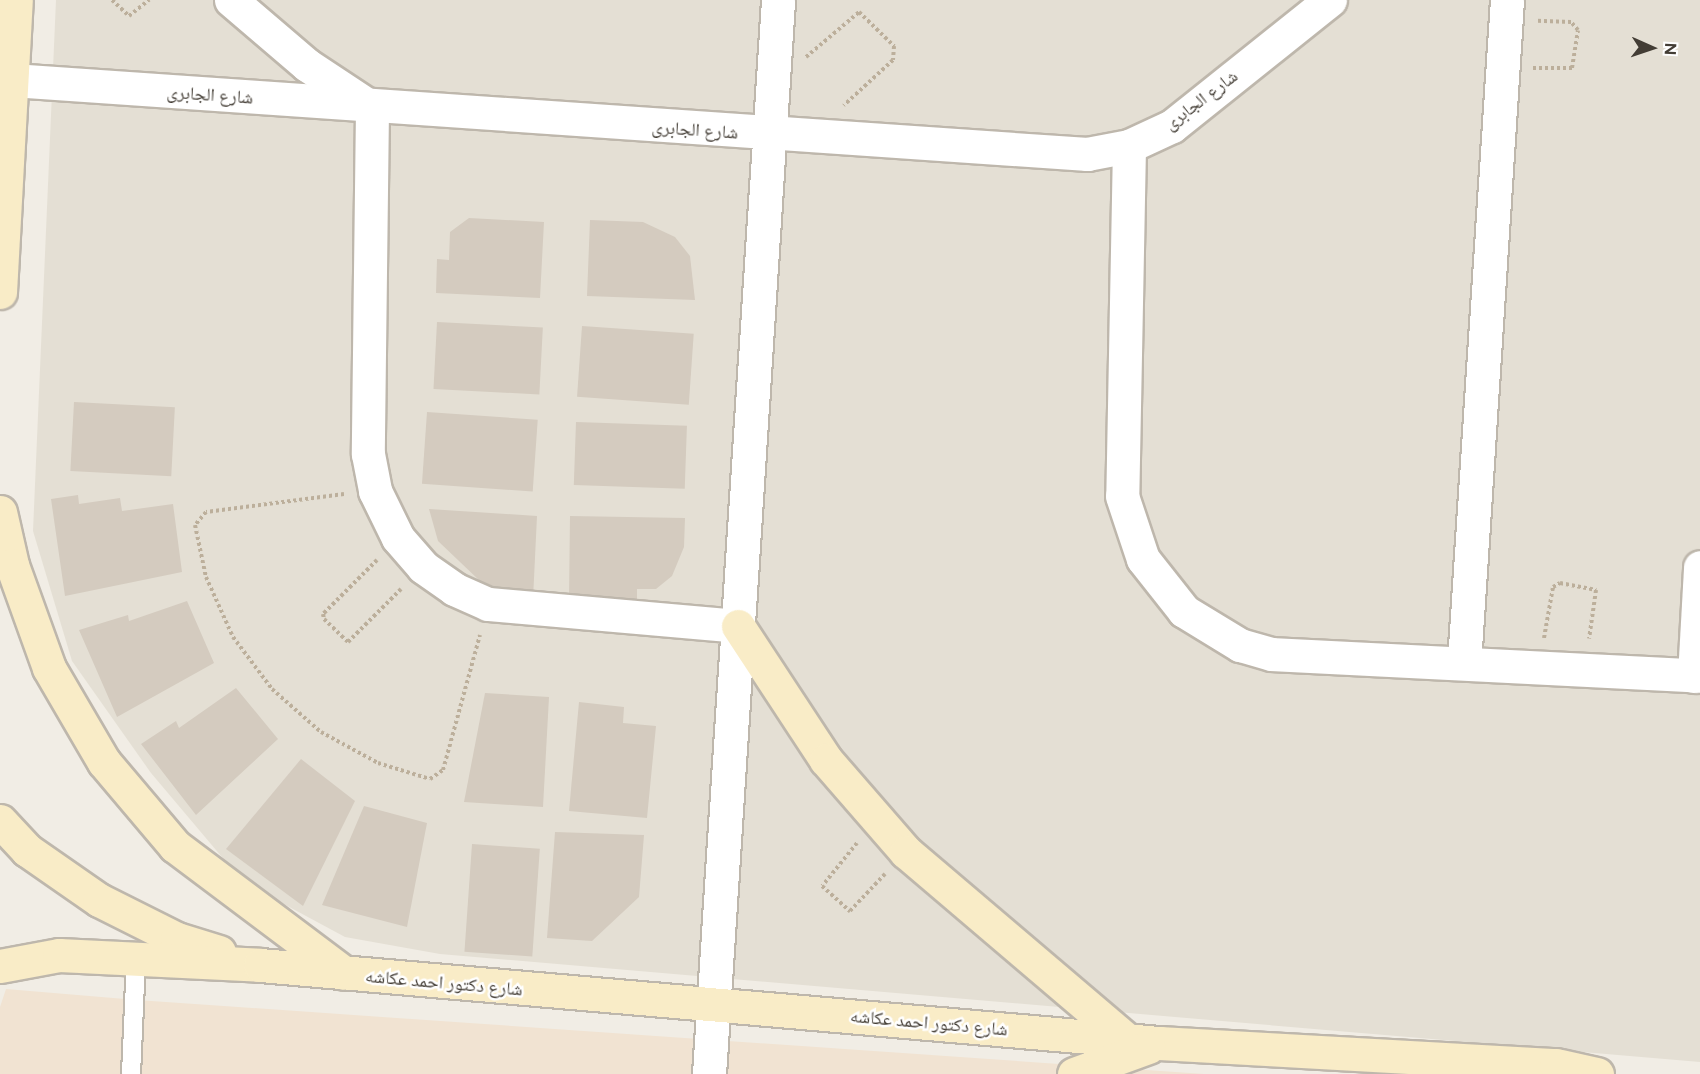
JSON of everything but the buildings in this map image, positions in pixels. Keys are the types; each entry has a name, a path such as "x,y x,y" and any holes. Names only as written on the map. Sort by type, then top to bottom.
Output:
{"street":[{"path":"0,292 16,0"},
{"path":"231,0 307,65 372,108 368,454 375,490 398,538 423,567 488,604 738,626"},
{"path":"709,1074 778,0"},
{"name":"شارع الجابرى","path":"12,80 372,108 1045,155 1129,146 1172,126 1330,0"},
{"path":"1464,663 1506,10"},
{"path":"1129,146 1122,496 1143,559 1184,611 1240,645 1272,654 1697,676 1700,567"},
{"path":"0,512 12,565 50,668 104,762 175,846 260,915 348,975"},
{"path":"738,626 826,760 906,852 1127,1040"},
{"name":"شارع دكتور احمد عكاشه","path":"0,821 27,850 99,900 177,939 261,965"},
{"name":"شارع دكتور احمد عكاشه","path":"0,966 59,955 261,965 348,975 1159,1043 1556,1065 1597,1074"},
{"path":"1074,1074 1159,1043"}],"lane":[{"path":"131,1074 136,960"}],"path":[{"path":"112,0 129,16 148,0"},
{"path":"1503,67 1572,68 1578,30 1571,22 1506,10"},
{"path":"772,88 853,13 865,12 894,46 893,60 808,138"},
{"path":"375,490 198,516 195,525 206,577 233,637 272,689 321,732 378,763 438,776 488,604"},
{"path":"398,538 323,614 324,620 348,642 423,567"},
{"path":"1539,667 1553,587 1560,583 1596,590 1584,670"},
{"path":"878,821 822,886 850,911 906,852"}],"shaded area":[{"path":"56,0 1700,0 1700,1062 440,954 345,937 243,882 151,773 72,661 33,531"},
{"path":"6,989 1204,1074 0,1074 0,1007"}]}
